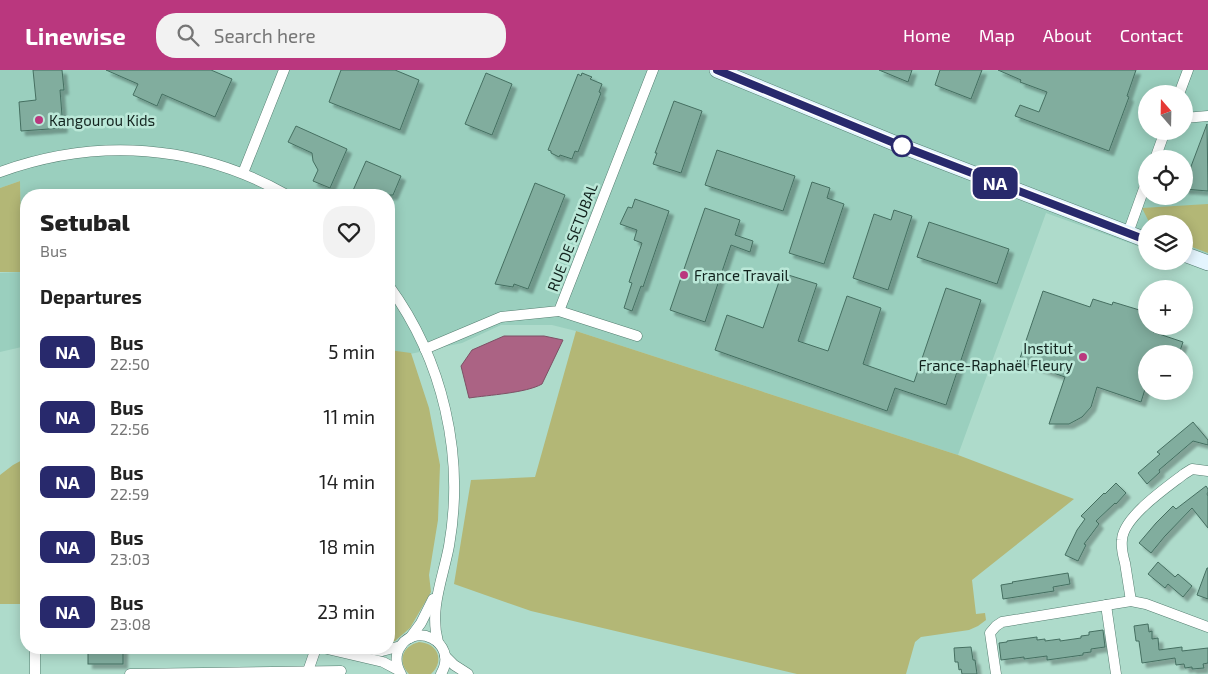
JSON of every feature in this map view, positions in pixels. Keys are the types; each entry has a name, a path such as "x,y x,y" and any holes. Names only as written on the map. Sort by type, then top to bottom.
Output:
{"street":[{"path":"243,173 284,70"},
{"name":"RUE DE SETUBAL","path":"426,349 501,317 559,311 653,70"},
{"path":"718,70 891,142 1138,237"},
{"path":"1183,85 1188,70"},
{"path":"1193,117 1208,116"},
{"path":"0,172 27,162 61,155 98,150 152,151 178,154 217,164 243,173 275,189"},
{"path":"1128,233 1138,205"},
{"path":"1193,257 1208,263"},
{"path":"395,295 426,349 436,375 445,407 454,462 454,490 449,546 434,613 438,642"},
{"path":"559,311 637,336"},
{"path":"1131,601 1122,534 1140,510 1184,474 1192,469 1208,471"},
{"path":"400,672 396,659 398,652 401,646 422,623 439,584"},
{"path":"996,674 990,633 1002,622 1131,601 1146,604 1208,627"},
{"path":"1106,605 1116,674"},
{"path":"410,638 425,636 438,642 443,648 445,656 445,666 441,674"},
{"path":"395,648 401,646"},
{"path":"34,654 35,674"},
{"path":"308,672 314,654"},
{"path":"349,654 384,662 400,672"},
{"path":"445,656 454,665 468,674"},
{"path":"130,674 341,671"}],"shaded area":[{"path":"0,70 1208,70 1208,271 1193,265 1193,215 1138,215 1138,246 1046,213 958,455 576,331 552,325 501,325 462,343 410,354 395,351 395,189 20,189 20,181 0,188"},
{"path":"20,181 20,272 0,272 0,188"},
{"path":"1208,204 1208,253 1193,247 1193,215 1146,215 1142,208 1193,205"},
{"path":"20,272 20,347 0,352 0,273"},
{"path":"576,331 958,455 1074,499 972,580 976,614 985,613 986,620 969,630 921,637 915,642 906,674 797,674 531,611 454,584 471,480 535,477"},
{"path":"504,336 544,336 563,340 542,384 517,392 469,398 461,366 472,350"},
{"path":"395,351 411,353 429,408 440,465 438,520 429,575 431,592 410,628 395,641"},
{"path":"20,461 20,604 0,604 0,475"},
{"path":"419,642 431,646 437,654 438,664 431,674 409,674 403,664 402,660 405,651 413,644"}],"building":[{"path":"33,70 62,70 64,90 60,90 63,128 21,131 19,102 36,100"},
{"path":"106,70 211,70 232,79 215,117 162,94 157,106 133,95 138,84"},
{"path":"341,70 395,70 419,80 400,130 329,102"},
{"path":"879,70 912,70 908,82"},
{"path":"940,70 982,70 971,99 935,85"},
{"path":"998,70 1136,70 1127,96 1129,97 1109,151 1015,116 1020,105 1039,112 1047,92 1020,82 1021,80"},
{"path":"486,73 512,84 492,135 465,124"},
{"path":"582,73 602,84 599,92 601,93 578,152 575,151 572,159 560,155 559,157 548,150 578,74 581,76"},
{"path":"674,101 702,111 681,173 653,164 657,153 655,153"},
{"path":"1207,124 1208,191 1193,190 1193,161"},
{"path":"296,126 347,149 330,188 313,181 318,170 313,161 312,153 288,142"},
{"path":"717,150 795,176 783,211 705,185"},
{"path":"366,161 401,176 395,190 354,189"},
{"path":"812,182 830,188 827,198 844,204 824,264 789,253"},
{"path":"535,183 565,195 528,289 514,284 513,287 495,284"},
{"path":"635,199 669,211 643,287 641,286 632,311 624,308 632,283 629,282 642,243 634,240 637,230 620,224 628,207 632,208"},
{"path":"705,208 740,220 735,235 753,241 750,252 731,245 705,322 670,310"},
{"path":"894,210 912,216 888,290 853,278 874,214 891,220"},
{"path":"929,222 1009,249 997,284 917,257"},
{"path":"782,273 817,284 798,341 828,351 847,296 881,308 863,364 914,382 946,288 981,300 946,405 895,388 887,411 715,350 727,315 763,328"},
{"name":"Institut France-Raphaël Fleury","path":"1043,291 1090,307 1093,299 1112,305 1113,302 1138,310 1138,335 1162,335 1183,342 1182,345 1138,345 1138,400 1142,400 1141,402 1097,387 1091,407 1082,417 1069,424 1049,424 1065,377 1019,361"},
{"path":"1193,422 1208,440 1208,445 1193,441 1159,470 1160,472 1147,484 1138,473 1160,454 1157,452"},
{"path":"1116,483 1126,493 1096,521 1099,524 1084,544 1086,545 1078,561 1065,555 1077,530 1085,519 1081,516"},
{"path":"1206,486 1208,489 1208,528 1192,508 1151,553 1139,543 1173,506 1176,509"},
{"path":"1158,562 1175,577 1178,574 1192,586 1183,597 1168,584 1165,588 1148,574"},
{"path":"1208,568 1208,599 1197,595"},
{"path":"1068,573 1070,584 1053,587 1054,591 1003,599 1001,585"},
{"path":"1148,624 1149,632 1152,631 1152,639 1158,638 1159,650 1182,647 1182,651 1208,648 1208,663 1203,664 1204,668 1192,669 1192,667 1185,668 1184,664 1176,665 1175,658 1142,663 1139,641 1136,641 1134,626"},
{"path":"1103,630 1105,647 1091,649 1091,652 1083,653 1083,655 1047,660 1047,656 1001,660 999,643 1037,637 1037,640 1060,639 1060,641 1081,638 1081,636 1089,635 1089,632"},
{"path":"971,647 977,674 962,674 961,669 959,670 958,662 955,662 954,648"},
{"path":"88,654 123,654 123,664 88,664"}],"bus line":[{"name":"NA","path":"717,70 899,145 1138,237"}],"place":[{"name":"Kangourou Kids","path":"39,120"},
{"name":"France Travail","path":"684,275"},
{"name":"Institut France-Raphaël Fleury","path":"1083,357"}]}
